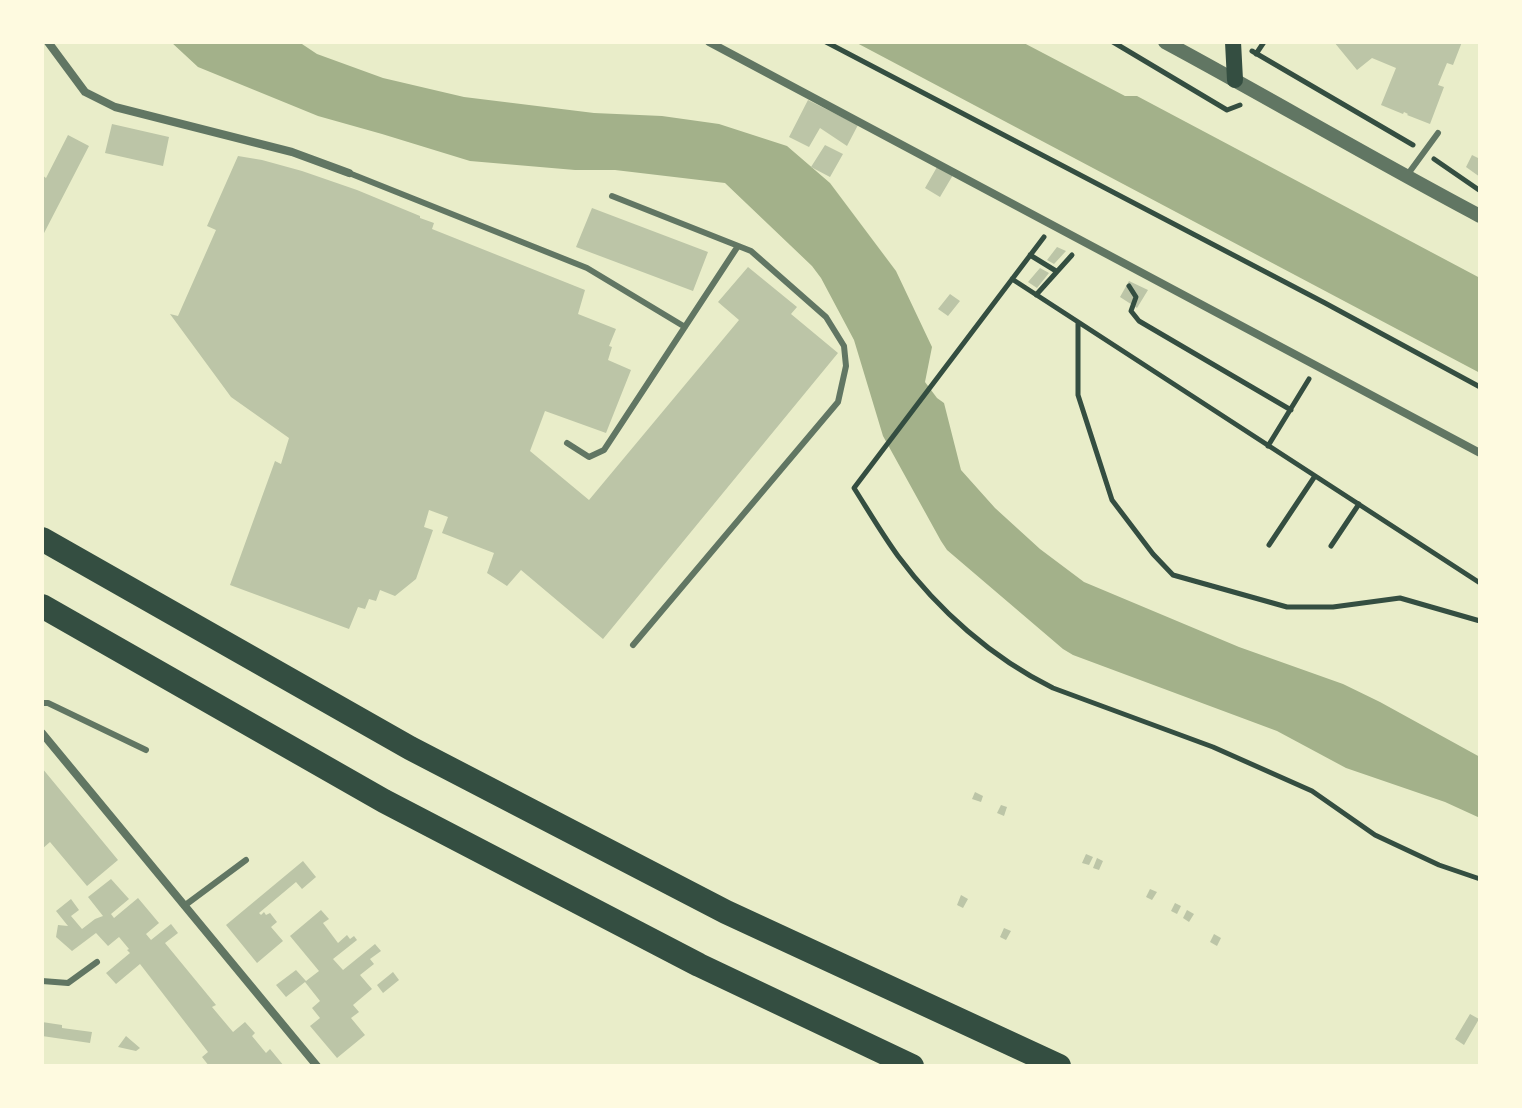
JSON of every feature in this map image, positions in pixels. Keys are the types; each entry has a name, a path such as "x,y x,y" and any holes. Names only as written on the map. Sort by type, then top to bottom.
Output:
{"highway":[{"path":"42,539 410,748 726,912 1059,1066"},
{"path":"42,606 384,801 699,965 912,1066"}],"main road":[{"path":"1235,80 1240,45"}],"street":[{"path":"48,42 85,92 115,107 292,152 349,173"},
{"path":"709,42 1480,453"},
{"path":"1165,42 1480,215"},
{"path":"42,733 317,1066"}],"lane":[{"path":"1406,177 1438,133"},
{"path":"349,173 587,268 685,327"},
{"path":"612,196 751,251 826,317 844,346 846,366 838,402 633,645"},
{"path":"567,443 589,457 604,450 738,246"},
{"path":"42,703 48,703 146,750"},
{"path":"184,906 246,860"},
{"path":"42,981 68,983 97,962"}],"path":[{"path":"826,42 1480,387"},
{"path":"1113,42 1227,110 1261,95"},
{"path":"1256,54 1264,42"},
{"path":"1240,45 1424,152 1480,190"},
{"path":"1053,226 854,488 898,556 941,605 981,643 1032,677 1053,688 1213,747 1312,791 1375,835 1439,865 1480,879"},
{"path":"1036,295 1071,254 1082,260"},
{"path":"1030,255 1056,271"},
{"path":"1012,279 1480,583"},
{"path":"1128,284 1136,297 1131,311 1139,321 1291,410"},
{"path":"1078,322 1078,395 1112,500 1173,575 1287,607 1333,607 1400,598 1480,621"},
{"path":"1268,446 1317,366"},
{"path":"1269,545 1315,476"},
{"path":"1331,546 1359,504"}],"shaded area":[{"path":"171,42 299,42 317,54 383,78 464,97 719,124 787,146 830,183 896,271 932,347 925,382 944,403 961,470 995,508 1040,549 1084,582 1239,647 1343,684 1480,757 1480,818 1445,802 1346,768 1277,731 1063,649 947,550 883,436 854,340 821,278 725,183 615,170 575,170 470,161 318,116 198,67"},
{"path":"855,42 1022,42 1125,96 1137,96 1480,278 1480,373"}],"building":[{"path":"1334,42 1462,42 1453,65 1447,63 1438,85 1444,87 1430,124 1381,105 1396,68 1372,58 1357,70"},
{"path":"808,100 858,125 847,146 820,128 809,147 789,137"},
{"path":"112,124 169,137 163,166 105,153"},
{"path":"68,135 89,146 42,237 42,175 46,178"},
{"path":"825,145 843,154 830,177 811,167"},
{"path":"1472,155 1480,159 1480,177 1466,167"},
{"path":"238,156 302,171 357,190 434,223 432,229 585,290 578,314 616,329 609,346 612,347 608,360 631,370 606,433 545,411 530,451 589,500 739,320 718,302 748,267 797,307 791,314 838,353 603,639 521,570 507,586 487,573 494,553 442,533 448,517 429,510 424,527 433,530 416,579 395,596 380,590 376,601 369,599 365,609 358,607 349,629 230,585 275,461 281,464 289,438 231,397 170,314 178,316 216,230 207,226"},
{"path":"937,167 953,175 940,197 925,188"},
{"path":"592,208 708,252 693,291 576,247"},
{"path":"1057,247 1066,251 1054,264 1047,260"},
{"path":"1040,268 1049,273 1037,288 1028,282"},
{"path":"1129,281 1148,290 1137,308 1120,297"},
{"path":"950,294 960,301 948,316 938,309"},
{"path":"42,768 118,860 87,886 50,842 42,849"},
{"path":"975,792 983,796 981,802 972,799"},
{"path":"1001,805 1007,807 1004,816 997,813"},
{"path":"1086,854 1093,857 1089,865 1082,863"},
{"path":"1097,858 1103,861 1099,870 1093,868"},
{"path":"303,861 316,877 302,889 296,882 259,913 270,913 277,922 271,927 283,941 257,963 226,925"},
{"path":"111,879 129,899 111,914 114,918 138,898 159,923 146,934 151,940 171,924 178,933 165,943 216,1005 212,1007 233,1032 245,1022 266,1053 270,1049 284,1066 209,1066 202,1057 208,1052 140,964 116,984 106,973 130,953 119,937 108,946 96,933 72,951 56,937 58,925 68,926 56,911 71,899 79,910 71,916 82,929 103,916 88,897"},
{"path":"1150,889 1157,892 1152,900 1146,897"},
{"path":"961,895 968,899 963,908 957,905"},
{"path":"1175,903 1181,906 1177,914 1171,911"},
{"path":"321,910 329,919 323,923 338,943 347,935 357,940 333,959 343,970 375,944 381,951 370,959 374,964 360,975 372,989 353,1005 359,1012 351,1018 365,1035 337,1058 310,1026 320,1018 312,1008 320,1001 305,982 286,997 276,985 296,970 306,981 319,971 290,936"},
{"path":"1187,910 1194,914 1189,922 1183,918"},
{"path":"1004,928 1011,931 1006,940 1000,937"},
{"path":"1214,934 1221,938 1217,946 1210,942"},
{"path":"393,972 399,980 383,993 377,985"},
{"path":"1470,1014 1479,1019 1464,1045 1455,1039"},
{"path":"42,1022 92,1032 90,1043 42,1036"},
{"path":"126,1036 140,1048 136,1051 118,1047"}]}
